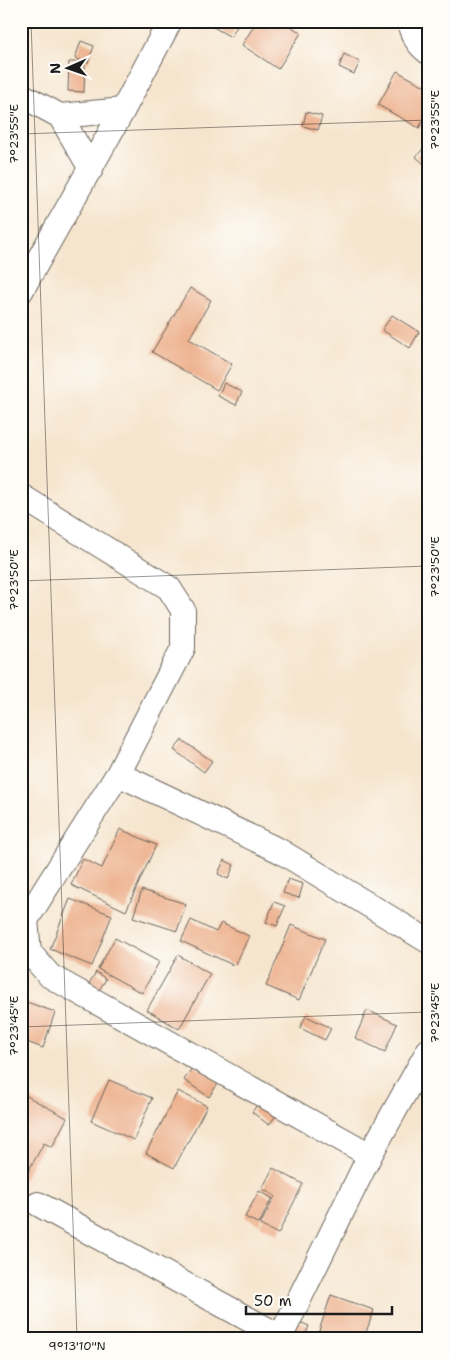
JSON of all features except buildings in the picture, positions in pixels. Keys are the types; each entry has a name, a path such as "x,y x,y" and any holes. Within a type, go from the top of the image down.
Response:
{"street":[{"path":"21,291 91,169 170,21"},
{"path":"409,21 414,36 428,52"},
{"path":"21,95 60,116 91,169"},
{"path":"60,116 123,110"},
{"path":"21,496 169,588 183,610 183,648 118,774 26,920 28,952 50,976 370,1155"},
{"path":"118,774 280,851 428,941"},
{"path":"38,1204 280,1337 370,1155 428,1051"}]}
